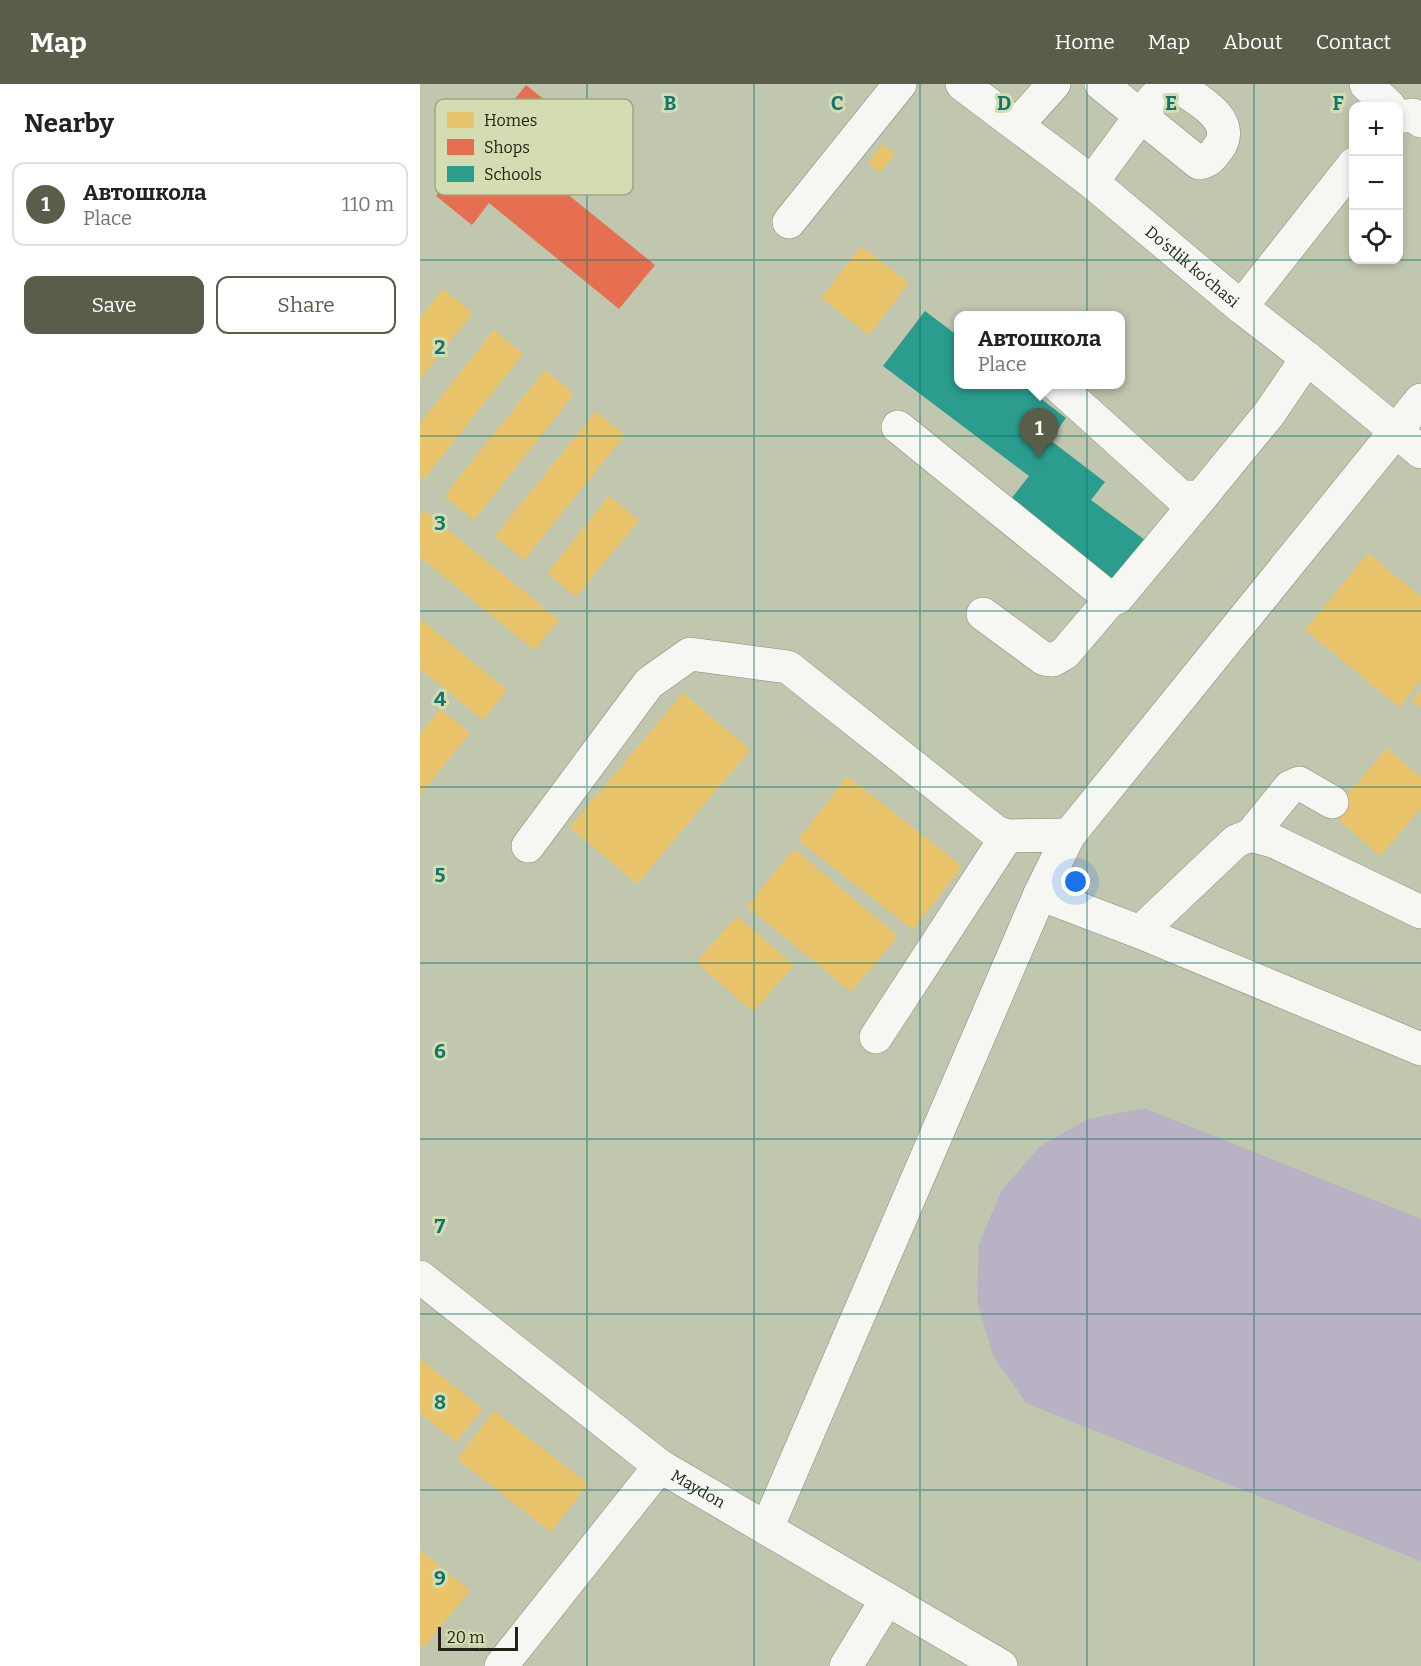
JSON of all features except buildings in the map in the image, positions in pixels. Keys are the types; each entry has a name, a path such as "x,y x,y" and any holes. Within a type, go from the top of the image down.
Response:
{"street":[{"path":"789,222 900,84"},
{"name":"Do‘stlik ko‘chasi","path":"962,84 1092,182 1241,307 1421,452"},
{"path":"1017,125 1054,84"},
{"path":"1101,84 1199,163 1209,161 1222,145 1224,130 1217,114 1174,84"},
{"path":"1092,182 1163,84"},
{"path":"1366,84 1386,102"},
{"path":"1241,307 1349,169"},
{"path":"983,614 1044,659 1053,660 1065,653 1111,599 1117,598 1201,497 1269,414 1307,358"},
{"path":"1062,389 1181,497 1201,497"},
{"path":"767,1528 1040,894 1069,835 1421,400"},
{"path":"898,427 1111,599"},
{"path":"528,846 649,683 690,654 788,667 996,832 1007,837 1069,835"},
{"path":"1140,932 1236,841 1251,835 1290,787 1299,783 1332,802"},
{"path":"1251,835 1273,841 1421,912"},
{"path":"876,1037 1007,837"},
{"path":"1040,894 1140,932 1421,1049"},
{"name":"Maydon","path":"420,1277 660,1466 1001,1666"},
{"path":"501,1666 660,1466"},
{"path":"846,1666 887,1599"}],"shaded area":[{"path":"1144,1108 1421,1219 1421,1561 1026,1403 993,1356 977,1301 979,1244 1001,1191 1039,1147 1088,1119"}],"place":[{"name":"Автошкола","path":"1039,458"}]}
